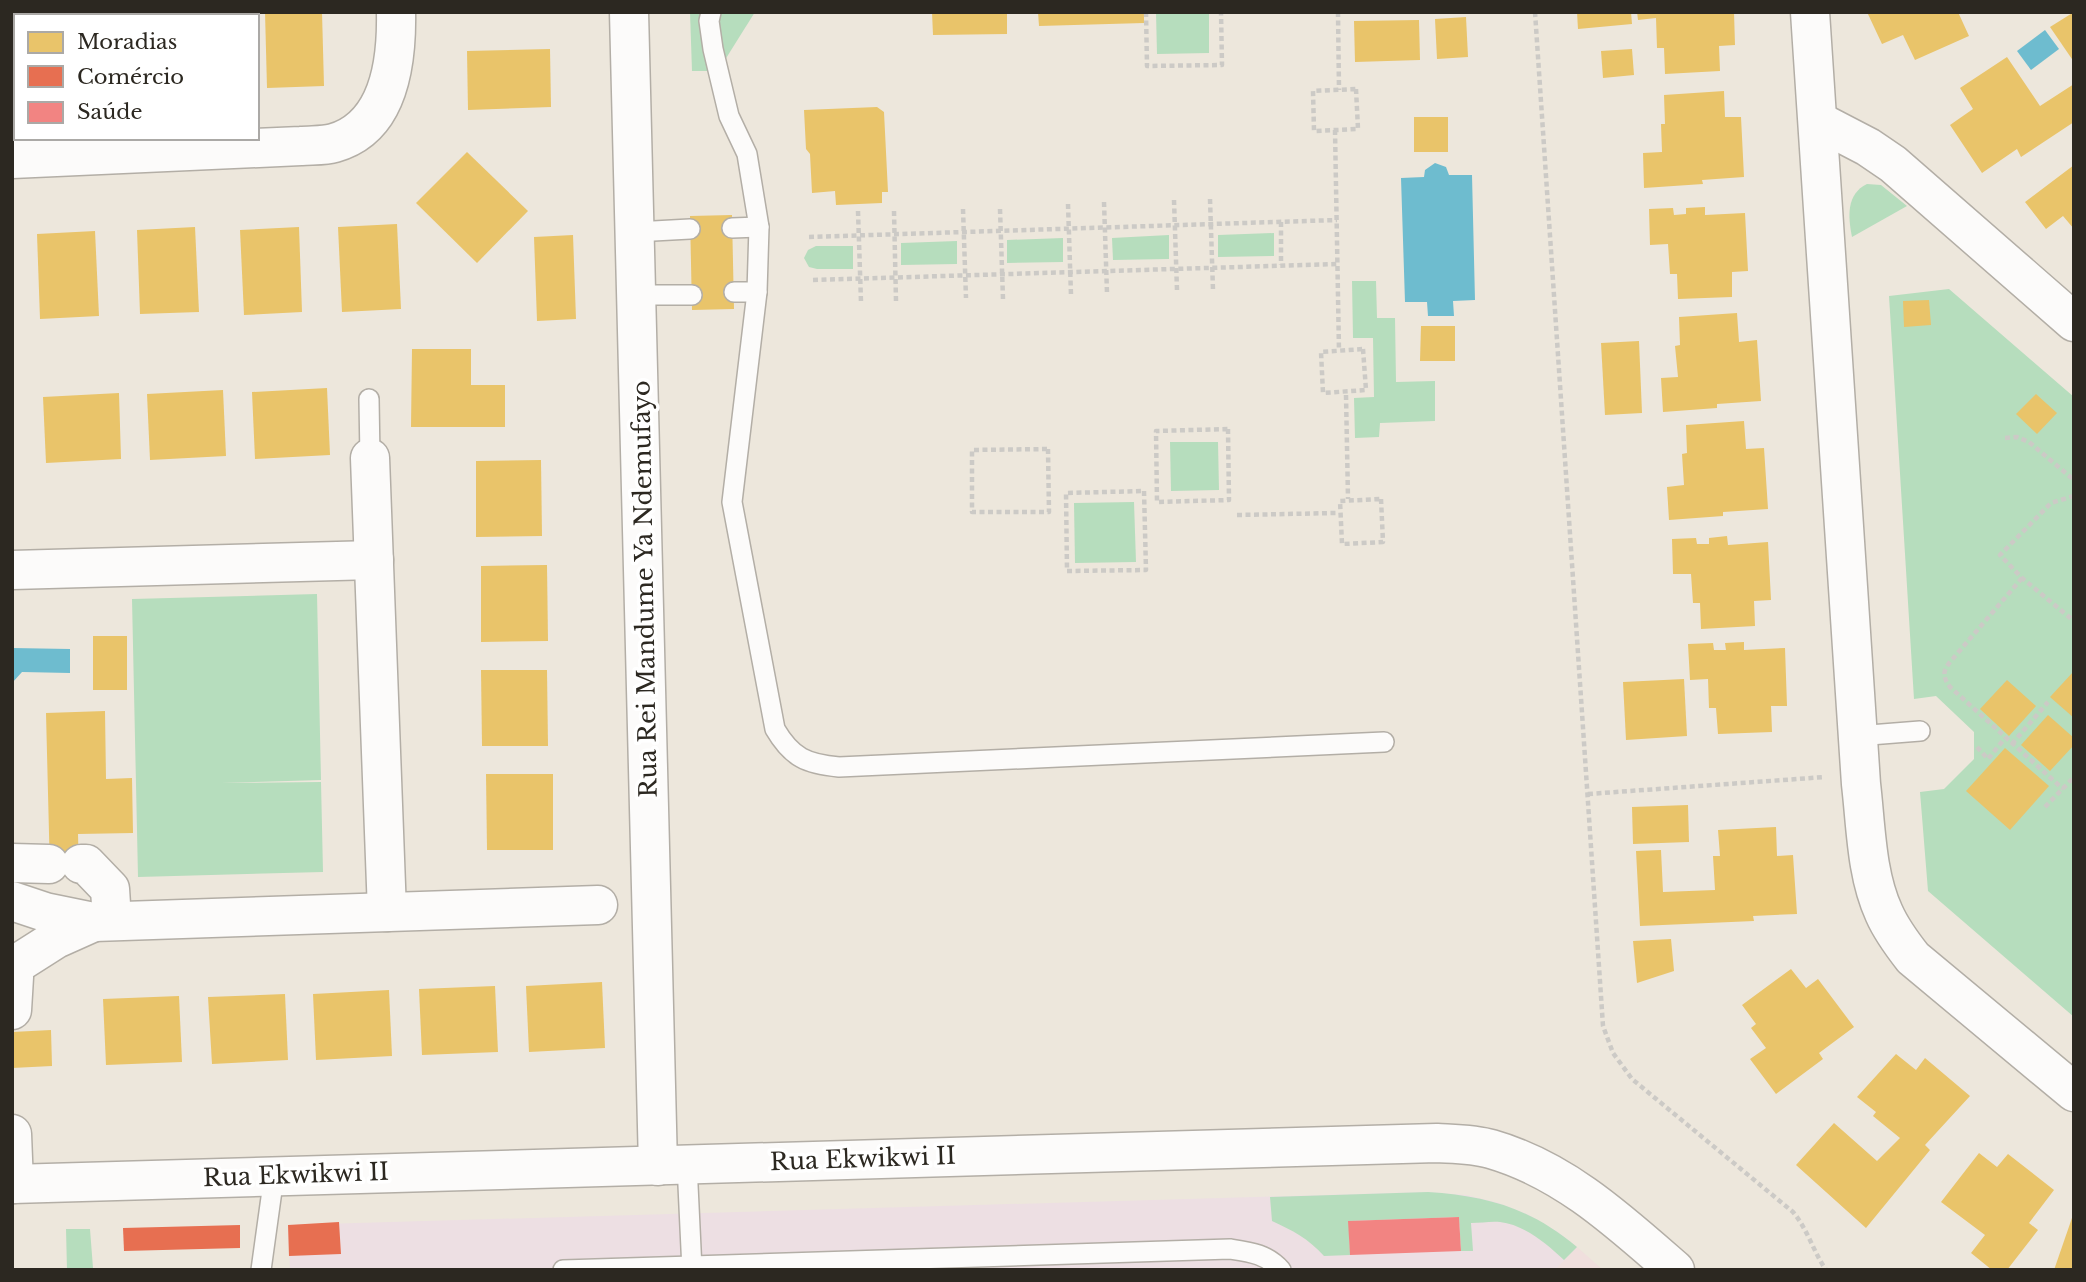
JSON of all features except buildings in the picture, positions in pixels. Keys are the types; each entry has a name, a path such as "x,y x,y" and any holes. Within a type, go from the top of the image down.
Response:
{"street":[{"path":"12,159 334,143 357,132 366,123 389,87 397,48 396,12"},
{"name":"Rua Rei Mandume Ya Ndemufayo","path":"629,12 637,295 673,1165"},
{"path":"1810,12 1857,736 1875,886 1883,911 1895,934 1913,958 2074,1092"},
{"path":"1818,121 1868,147 1893,164 2074,323"},
{"path":"370,458 387,912"},
{"path":"12,570 374,560"},
{"path":"47,864 86,864 110,889 103,921"},
{"path":"12,901 45,912 103,921 598,905"},
{"path":"12,907 22,924 26,941 15,981"},
{"path":"15,981 56,939 103,921"},
{"path":"12,1134 13,1184"},
{"name":"Rua Ekwikwi II","path":"13,1184 1370,1143 1450,1144 1489,1148 1541,1168 1600,1205 1675,1270"}],"lane":[{"path":"711,12 713,49 729,116 747,155 759,228 757,292 732,502 775,729 786,747 814,765 839,767 1384,742"},
{"path":"732,228 759,228"},
{"path":"635,232 690,229"},
{"path":"734,292 757,292"},
{"path":"637,295 691,295"},
{"path":"369,399 370,458"},
{"path":"1857,736 1920,731"},
{"path":"673,1165 692,1267"},
{"path":"261,1270 274,1176"},
{"path":"563,1270 1230,1249 1264,1263 1275,1262 1281,1270"}],"path":[{"path":"1146,12 1147,66 1222,65 1221,12"},
{"path":"1338,12 1339,90"},
{"path":"1535,12 1603,1026 1613,1053 1632,1079 1793,1212 1805,1226 1818,1259 1826,1270"},
{"path":"1356,89 1358,129 1335,130 1314,131 1313,91 1356,89"},
{"path":"1335,130 1339,351"},
{"path":"1210,199 1213,290"},
{"path":"1174,200 1177,290"},
{"path":"1104,202 1107,293"},
{"path":"1068,204 1071,295"},
{"path":"963,209 966,298"},
{"path":"1000,209 1003,299"},
{"path":"858,211 861,302"},
{"path":"894,211 897,301"},
{"path":"808,237 1337,220"},
{"path":"1281,222 1281,265"},
{"path":"813,280 1337,264"},
{"path":"1363,349 1366,390 1323,393 1321,352 1339,351 1363,349"},
{"path":"1346,395 1348,499"},
{"path":"1228,429 1229,500 1157,502 1156,431 1228,429"},
{"path":"2005,438 2017,437 2028,442 2074,480"},
{"path":"972,450 1048,450 1049,512 972,512 972,450"},
{"path":"1144,491 1146,570 1067,571 1066,493 1144,491"},
{"path":"2074,496 2051,503 2000,555 2022,578 2074,621"},
{"path":"1381,499 1383,542 1342,544 1340,501 1381,499"},
{"path":"1237,515 1336,513"},
{"path":"2022,578 1944,669 1944,678 1950,687 2063,789"},
{"path":"2012,744 2048,702"},
{"path":"1978,747 1988,759 2005,738"},
{"path":"1588,794 1829,777"},
{"path":"2045,807 2074,777"}],"shaded area":[{"path":"1428,1192 1466,1195 1499,1203 1529,1215 1577,1247 1555,1270 290,1270 288,1225"},
{"path":"1577,1247 1603,1270 1555,1270"}],"green space":[{"path":"690,12 755,12 718,71 692,71"},
{"path":"1156,12 1209,12 1209,53 1157,54"},
{"path":"1867,184 1881,185 1907,206 1852,237 1850,207 1855,194"},
{"path":"1274,233 1274,256 1218,257 1218,235"},
{"path":"1169,235 1169,259 1113,260 1112,238"},
{"path":"1063,238 1063,262 1007,263 1007,240"},
{"path":"957,241 957,264 901,265 901,243"},
{"path":"816,246 853,246 853,269 809,267 804,258 808,250"},
{"path":"1352,281 1376,281 1377,318 1395,318 1396,382 1435,381 1435,421 1380,423 1379,437 1355,438 1354,398 1374,397 1373,338 1353,338"},
{"path":"1949,289 2074,397 2074,1017 1928,891 1920,792 1944,789 1974,759 1974,732 1936,696 1914,699 1889,296"},
{"path":"1170,442 1218,442 1219,490 1171,491"},
{"path":"1134,502 1136,562 1075,563 1074,503"},
{"path":"317,594 321,780 221,783 321,782 323,872 138,877 132,599"},
{"path":"1428,1192 1470,1197 1507,1206 1542,1223 1577,1247 1564,1260 1527,1231 1509,1224 1493,1222 1471,1223 1473,1251 1461,1251 1459,1217 1349,1221 1350,1255 1324,1256 1300,1235 1272,1221 1270,1197"},
{"path":"66,1229 90,1229 93,1268 125,1270 67,1270"}],"water":[{"path":"2045,30 2059,49 2031,70 2017,51"},
{"path":"1435,163 1446,167 1449,175 1472,175 1475,300 1453,301 1454,316 1428,316 1427,302 1405,302 1401,178 1424,177 1425,170"},
{"path":"12,648 70,649 70,673 22,672 12,683"}]}
